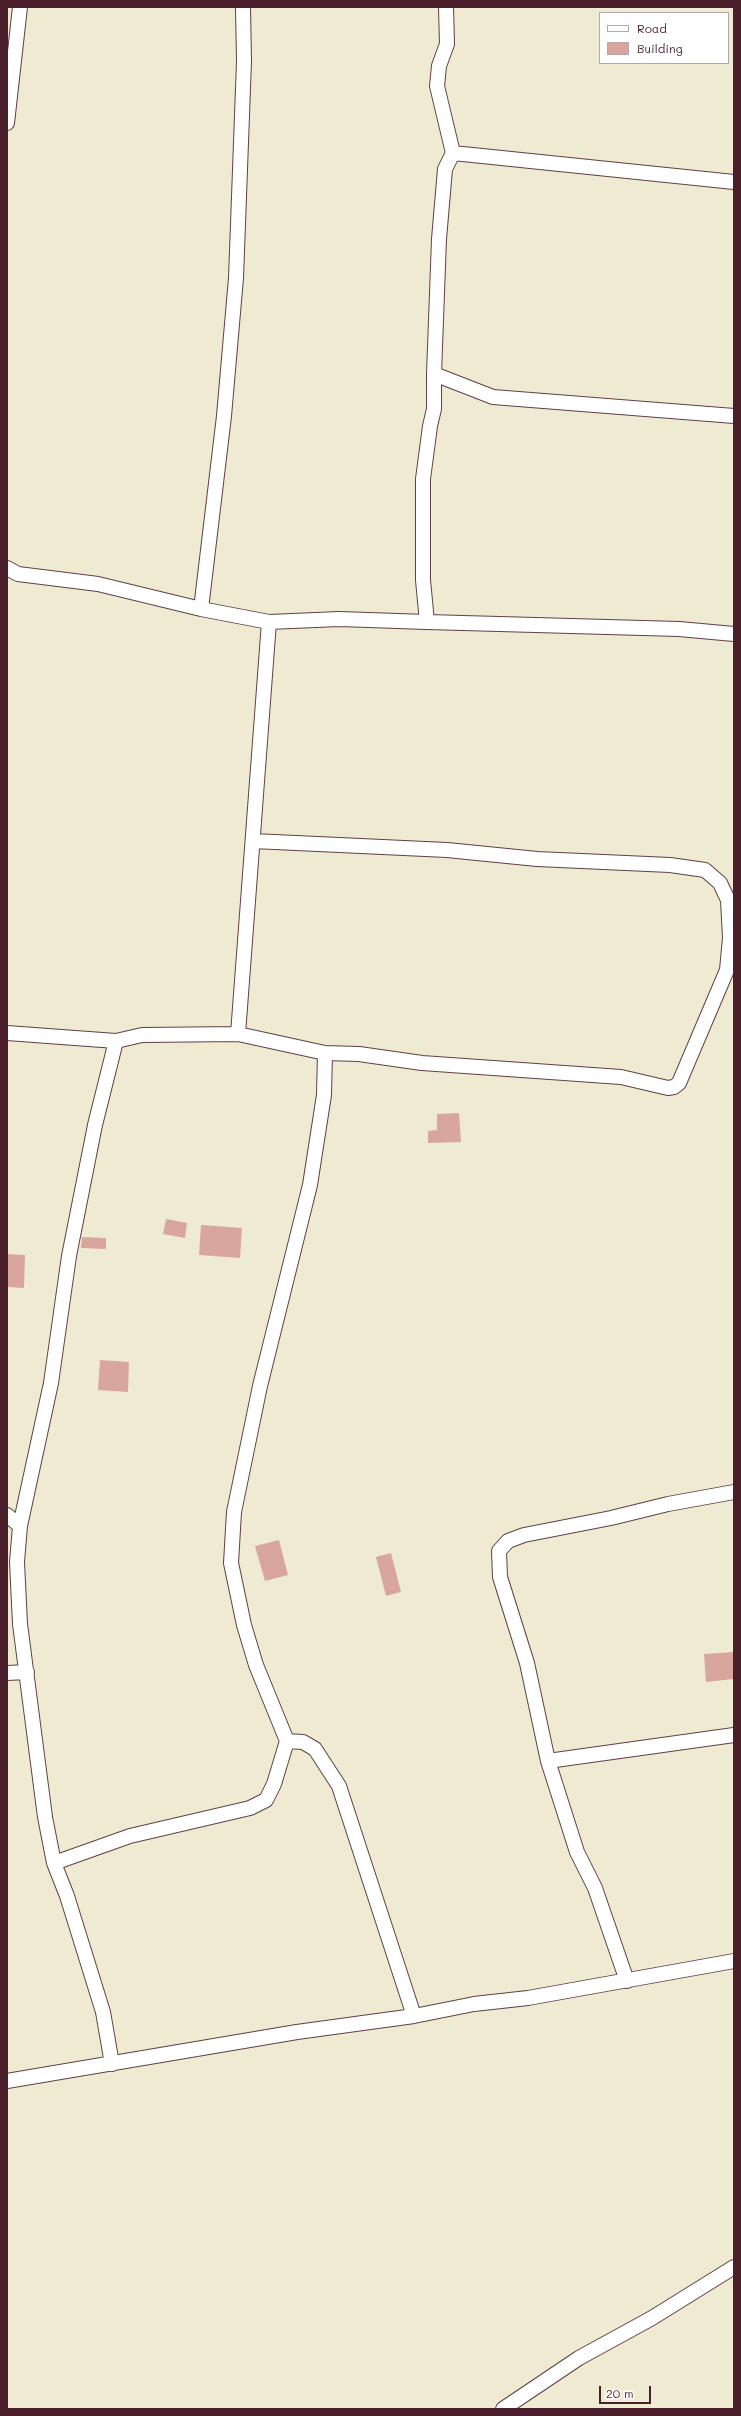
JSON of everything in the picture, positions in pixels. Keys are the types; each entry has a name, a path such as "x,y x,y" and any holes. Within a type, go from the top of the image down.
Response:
{"street":[{"path":"7,123 15,63 20,7"},
{"path":"201,609 224,416 236,278 244,61 243,7"},
{"path":"427,622 423,580 423,479 430,426 434,409 439,239 444,177 445,169 453,153 437,86 439,66 446,44 446,7"},
{"path":"453,153 734,182"},
{"path":"434,374 493,397 734,416"},
{"path":"7,568 18,574 98,584 201,609 269,622 339,619 679,629 734,634"},
{"path":"238,1034 269,622"},
{"path":"7,1032 116,1041 142,1035 238,1034 326,1053 359,1054 422,1063 621,1077 668,1088 674,1087 682,1076 727,970 732,938 728,900 720,883 705,870 670,865 537,859 446,850 253,841"},
{"path":"112,2064 103,2012 67,1896 54,1863 34,1741 27,1672 20,1624 18,1577 20,1526 51,1383 69,1256 91,1149 116,1041"},
{"path":"54,1863 130,1836 250,1808 266,1800 274,1784 287,1741 256,1665 244,1626 231,1563 234,1512 260,1386 310,1185 324,1095 326,1053"},
{"path":"627,1981 595,1888 577,1852 548,1761 527,1663 500,1577 499,1551 508,1541 524,1535 611,1518 668,1504 734,1492"},
{"path":"7,1515 20,1526"},
{"path":"7,1673 27,1672"},
{"path":"548,1761 734,1735"},
{"path":"287,1741 303,1742 315,1749 339,1786 414,2016"},
{"path":"7,2081 289,2033 414,2016 627,1981 734,1961"},
{"path":"503,2409 580,2358 652,2318 734,2267"}],"building":[{"path":"459,1113 461,1142 428,1143 428,1131 437,1130 437,1114"},
{"path":"166,1219 187,1223 185,1238 163,1234"},
{"path":"201,1225 242,1228 240,1258 199,1255"},
{"path":"82,1237 106,1238 106,1249 81,1248"},
{"path":"7,1254 25,1255 24,1288 7,1287"},
{"path":"100,1360 129,1362 128,1392 98,1390"},
{"path":"279,1540 288,1575 265,1581 255,1546"},
{"path":"391,1553 401,1592 386,1596 376,1557"},
{"path":"734,1652 734,1679 706,1682 704,1654"}]}
